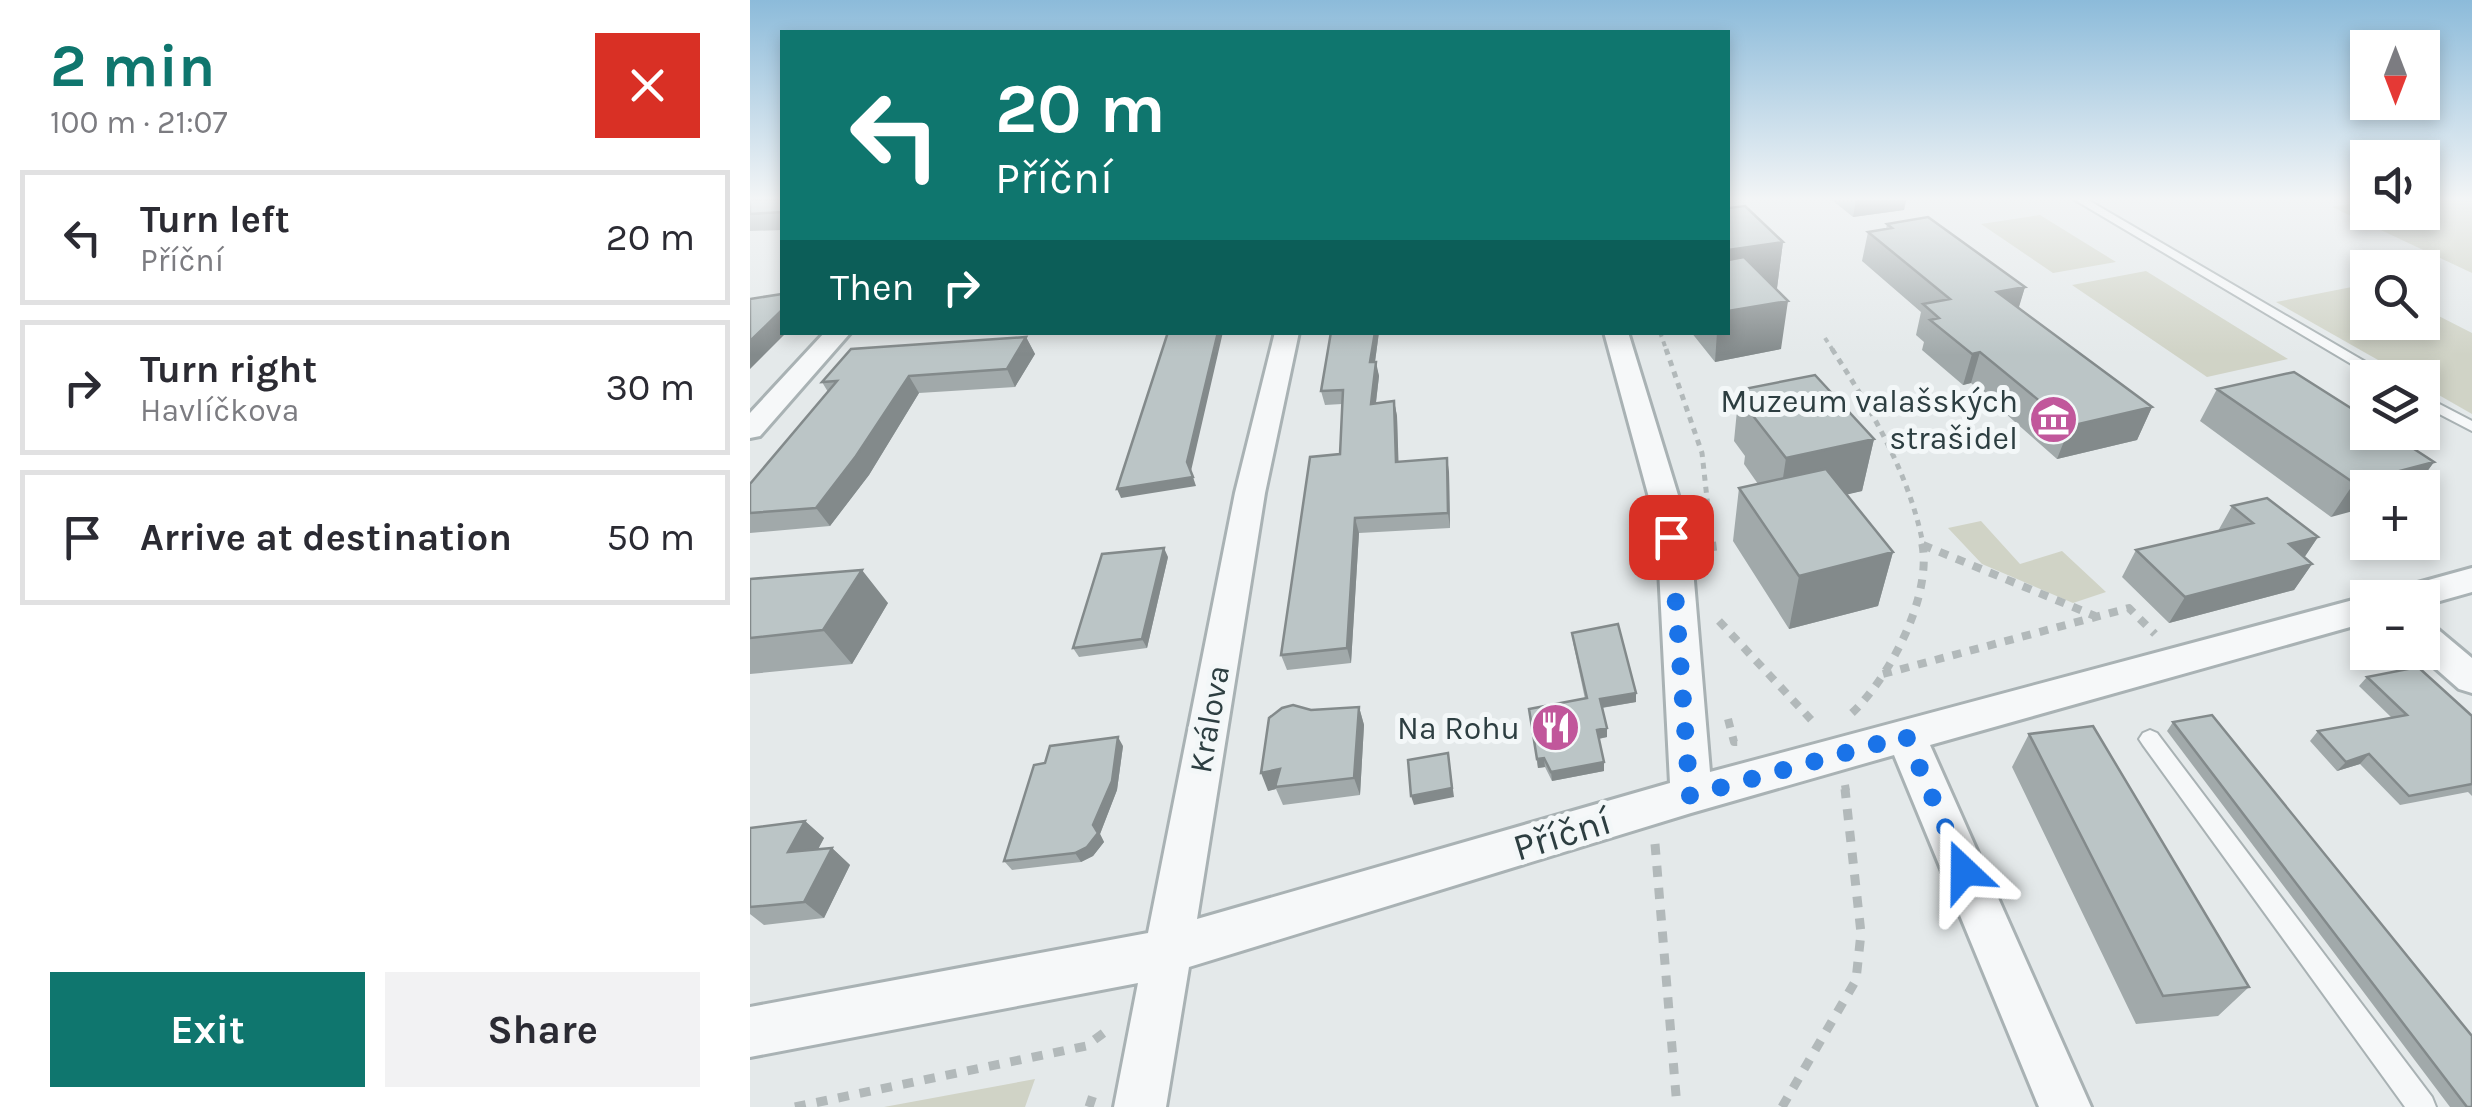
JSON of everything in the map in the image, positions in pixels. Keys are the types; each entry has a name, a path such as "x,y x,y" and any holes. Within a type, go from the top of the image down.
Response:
{"street":[{"path":"750,430 836,335"},
{"name":"Králova","path":"1140,1107 1250,493 1286,335"},
{"path":"1617,335 1669,521 1676,569 1690,796"},
{"path":"2440,589 2472,580"},
{"name":"Příční","path":"750,1032 1118,965 1652,808 1822,747 1906,736 2350,614"},
{"path":"2440,652 2472,680"},
{"path":"1906,736 2065,1107"}],"lane":[{"path":"2169,252 2355,360"},
{"path":"2440,409 2472,428"},
{"path":"2150,739 2422,1107"}],"path":[{"path":"1661,335 1702,454 1714,562"},
{"path":"1825,338 1872,410 1911,504 1923,544 1924,579 1901,641 1872,695 1849,715"},
{"path":"1923,544 2096,616"},
{"path":"1883,674 2129,608 2181,660"},
{"path":"1718,611 1720,640"},
{"path":"1719,621 1826,735 1822,747 1848,792 1862,934 1856,980 1782,1107"},
{"path":"1726,713 1734,742 1752,744"},
{"path":"1652,808 1677,1107"},
{"path":"795,1107 1086,1046 1114,1026"}],"shaded area":[{"path":"2022,252 2099,252 2116,262 2053,273"},
{"path":"2440,252 2472,252 2472,273 2440,258"},
{"path":"2146,271 2288,359 2207,377 2072,285"},
{"path":"2350,287 2350,340 2440,340 2440,317 2472,333 2472,414 2440,396 2440,360 2378,360 2276,302"},
{"path":"1981,521 2020,564 2062,551 2106,592 2073,603 1982,564 1948,528"},
{"path":"1035,1079 1025,1107 884,1107"}],"building":[{"path":"1892,252 1976,252 2025,287 1997,292 2152,407 2070,426 1980,352 1972,354 1930,320 1939,318 1923,304 1950,299"},
{"path":"1744,257 1788,301 1730,311 1730,260"},
{"path":"780,294 780,312 750,341 750,299"},
{"path":"1167,335 1217,335 1187,462 1193,477 1117,489"},
{"path":"1330,335 1374,335 1370,362 1376,362 1371,404 1394,401 1396,462 1447,458 1448,513 1355,518 1347,648 1281,655 1310,457 1340,454 1343,390 1321,391"},
{"path":"1026,337 1007,369 909,376 816,508 750,513 750,484 837,381 822,382 851,349"},
{"path":"2294,372 2350,408 2350,450 2416,450 2434,462 2404,470 2350,470 2350,480 2217,389"},
{"path":"1815,375 1874,439 1786,458 1750,412 1756,411 1739,390"},
{"path":"1826,469 1893,552 1799,576 1739,488"},
{"path":"2267,498 2318,537 2289,544 2312,564 2185,597 2136,550 2253,523 2232,506"},
{"path":"1164,548 1142,639 1073,648 1102,554"},
{"path":"862,570 823,630 750,638 750,579"},
{"path":"1618,624 1636,693 1600,699 1607,728 1597,730 1604,762 1551,772 1544,758 1537,759 1529,709 1587,698 1572,633"},
{"path":"2421,670 2472,716 2472,784 2409,796 2369,754 2346,762 2318,731 2407,715 2367,677"},
{"path":"1293,705 1311,710 1359,707 1354,778 1275,787 1280,769 1261,773 1269,718"},
{"path":"2212,715 2472,1036 2472,1107 2467,1107 2173,722"},
{"path":"2093,726 2249,987 2163,996 2029,734"},
{"path":"1118,737 1112,781 1093,825 1098,833 1087,847 1075,853 1004,861 1034,765 1045,763 1050,746"},
{"path":"1448,753 1452,788 1411,796 1408,760"},
{"path":"805,821 788,852 832,848 804,902 750,907 750,828"}],"place":[{"name":"Muzeum valašských strašidel","path":"2053,419"},
{"name":"Na Rohu","path":"1555,728"}],"route":[{"path":"1671,537 1690,796 1906,736 1964,871"}]}
